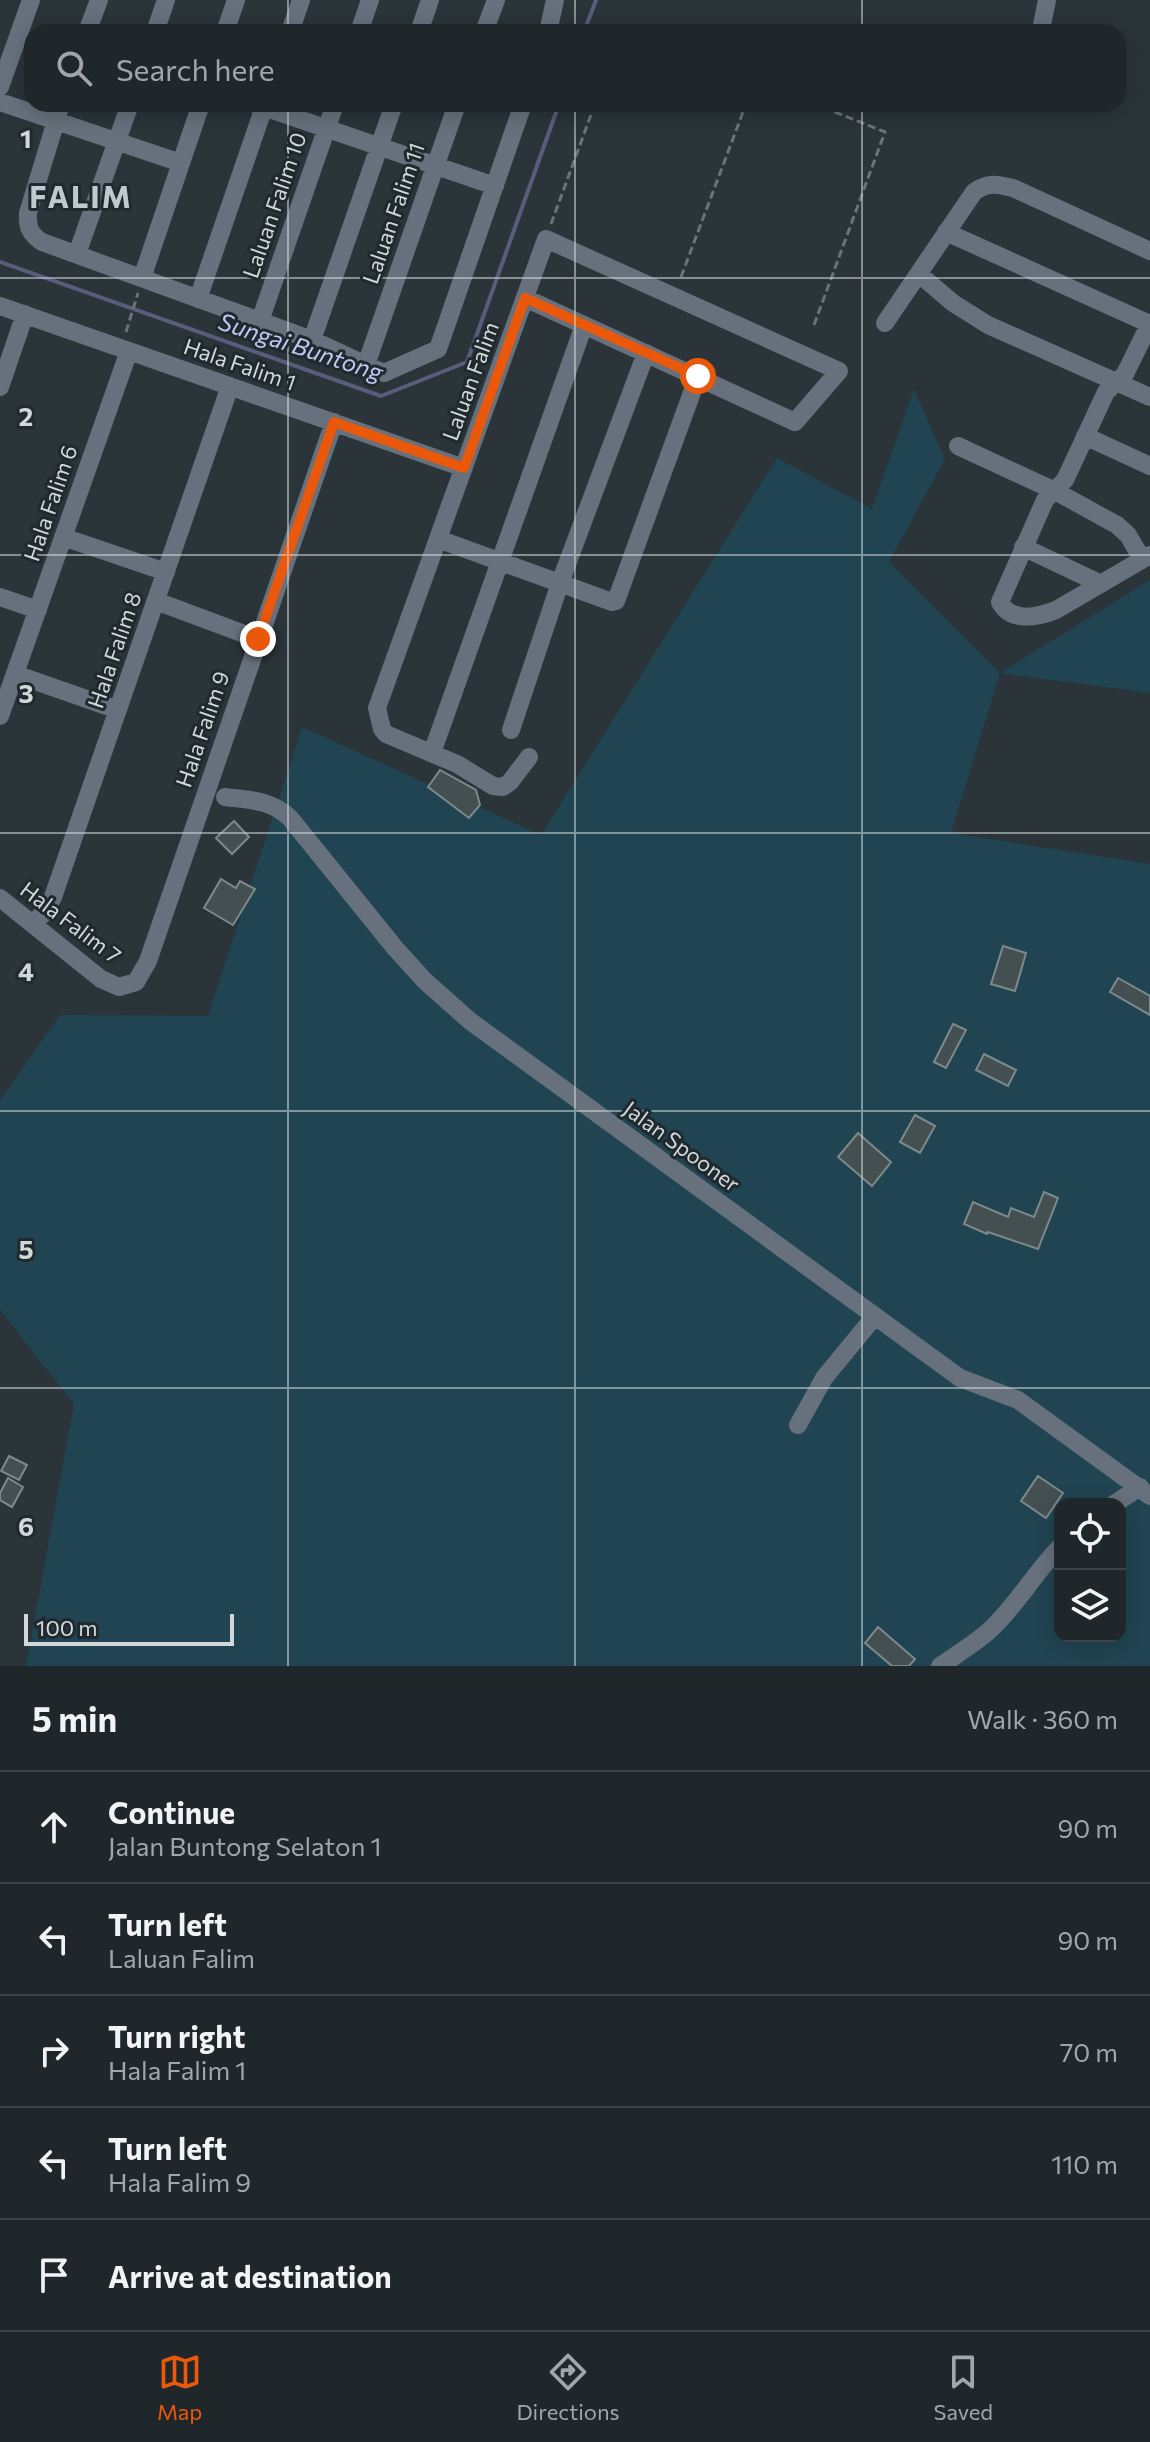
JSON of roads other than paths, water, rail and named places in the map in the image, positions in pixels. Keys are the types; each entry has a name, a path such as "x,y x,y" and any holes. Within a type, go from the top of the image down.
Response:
{"street":[{"path":"0,87 31,0"},
{"path":"90,24 99,0"},
{"path":"158,24 166,0"},
{"path":"228,24 236,0"},
{"path":"293,24 301,0"},
{"path":"362,24 370,0"},
{"path":"422,24 430,0"},
{"path":"487,24 496,0"},
{"path":"550,24 555,0"},
{"path":"1042,24 1047,0"},
{"path":"0,102 24,106"},
{"path":"181,163 117,141 58,112 27,225 33,236 42,242 312,340 384,373 438,349 520,112"},
{"path":"77,254 127,112"},
{"path":"142,278 198,112"},
{"path":"198,299 260,112"},
{"path":"281,112 495,186"},
{"name":"Laluan Falim 10","path":"260,321 332,112"},
{"path":"312,340 391,112"},
{"name":"Laluan Falim 11","path":"366,365 454,112"},
{"path":"885,323 974,192 982,186 990,184 1013,188 1150,251"},
{"path":"946,232 1150,324 1130,366 1106,392 1065,480 1055,491 1045,500 1001,597 1002,607 1008,612 1030,617 1042,616 1146,557 1117,525 1055,491 958,446"},
{"name":"Laluan Falim","path":"529,757 510,782 503,787 493,786 457,764 386,734 377,708 546,239 839,371 795,422 698,376"},
{"path":"919,274 953,303 988,325 1150,397"},
{"path":"438,539 616,601 698,376 525,298"},
{"name":"Hala Falim 1","path":"0,306 464,468"},
{"path":"0,387 25,314"},
{"path":"432,753 584,325"},
{"name":"Hala Falim 6","path":"0,716 129,351"},
{"path":"511,730 560,583 646,353"},
{"name":"Hala Falim 8","path":"33,923 45,912 53,897 230,386"},
{"name":"Hala Falim 9","path":"148,961 334,422"},
{"path":"1085,436 1150,466"},
{"path":"63,537 166,572"},
{"path":"1023,547 1101,584"},
{"path":"0,597 38,610"},
{"path":"156,601 258,639"},
{"path":"15,674 118,710"},
{"name":"Jalan Spooner","path":"225,797 266,802 278,807 395,948 425,981 470,1021 960,1378 1018,1400 1145,1491"},
{"name":"Hala Falim 7","path":"0,898 101,979 119,987 136,982 148,961"},
{"path":"798,1425 824,1378 875,1316"},
{"path":"1126,1499 1145,1491"},
{"path":"940,1666 990,1630 1054,1553"}],"waterway":[{"name":"Sungai Buntong","path":"587,24 596,0"},
{"name":"Sungai Buntong","path":"0,262 381,396 467,362 556,112"}],"district":[{"name":"FALIM","path":"81,195"}]}
